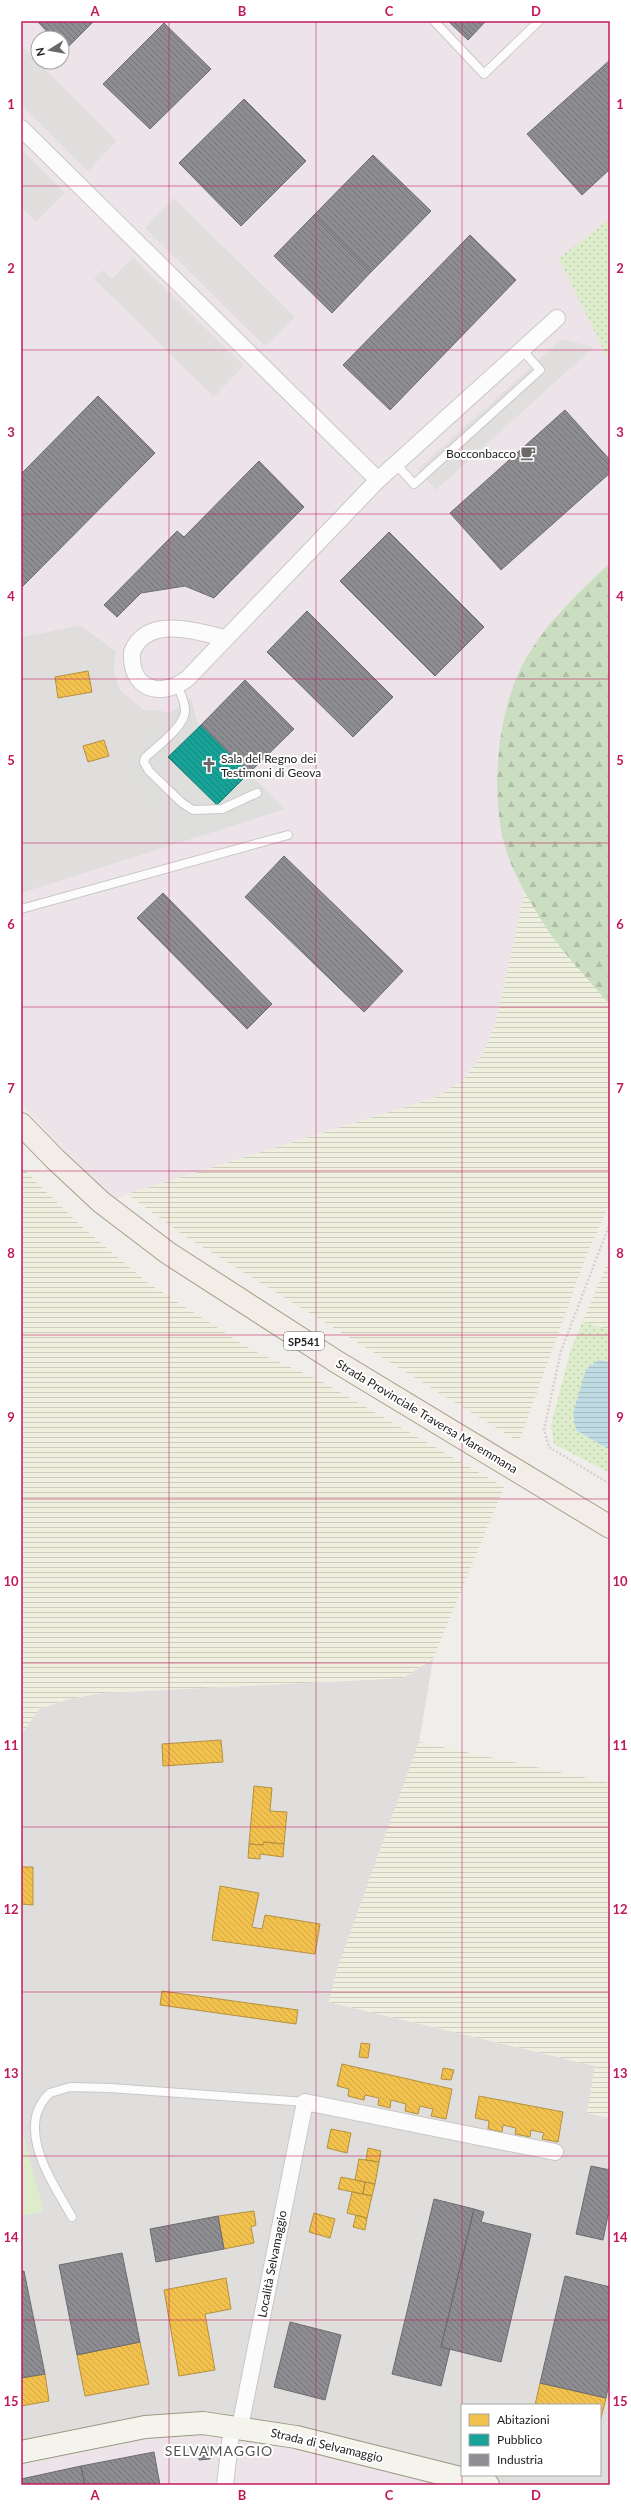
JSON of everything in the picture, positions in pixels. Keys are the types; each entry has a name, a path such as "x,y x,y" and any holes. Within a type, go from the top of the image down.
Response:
{"main road":[{"name":"Strada Provinciale Traversa Maremmana","path":"21,1124 54,1160 101,1202 168,1253 337,1362 610,1527"}],"street":[{"path":"21,128 378,480"},
{"path":"225,638 194,630 170,629 151,632 140,639 134,646 132,658 140,682 153,689 178,686 187,679 395,463 557,318"},
{"path":"304,2102 555,2152"},
{"name":"Località Selvamaggio","path":"225,2485 304,2102"},
{"name":"Strada di Selvamaggio","path":"21,2452 166,2425 203,2423 236,2427 326,2444 488,2485"}],"lane":[{"path":"434,21 484,74 538,21"},
{"path":"395,463 414,484 540,370 522,350"},
{"path":"178,686 185,705 185,715 181,724 145,758 146,768 182,803 193,810 212,811 222,809 257,794"},
{"path":"21,909 288,835"},
{"path":"72,2217 49,2176 37,2146 35,2129 36,2113 50,2093 70,2087 110,2088 304,2102"}],"path":[{"path":"610,1223 561,1351 544,1430 549,1447 610,1484"}],"shaded area":[{"path":"21,21 610,21 610,219 560,258 610,363 610,563 561,610 528,653 497,755 500,812 507,853 525,891 495,1026 480,1059 463,1080 438,1097 127,1194 116,1199 69,1155 21,1104 21,797 137,756 171,712 143,709 120,690 114,673 116,651 80,625 21,637"},
{"path":"21,45 30,54 30,70 46,70 117,141 88,171 21,105"},
{"path":"21,149 65,193 36,222 21,207"},
{"path":"174,198 295,317 265,346 145,228"},
{"path":"133,257 244,366 214,397 94,279 103,270 112,279"},
{"path":"562,339 594,347 436,490 418,469"},
{"path":"80,625 116,651 114,673 121,690 143,709 171,712 137,756 21,797 21,637"},
{"path":"191,698 197,722 285,809 21,893 21,797 137,756 171,712"},
{"path":"124,761 181,842 32,889 21,864 21,797"},
{"path":"433,1659 419,1742 338,1967 329,2002 595,2066 587,2113 610,2118 610,2485 488,2485 21,2452 21,2216 43,2211 21,2126 21,1735 26,1725 39,1709 69,1699 102,1693 403,1678"},
{"path":"173,2424 488,2485 21,2485 21,2452"}],"green space":[{"path":"610,219 610,363 559,258"},
{"path":"610,563 610,1005 550,933 518,880 510,862 501,830 497,778 499,750 509,698 518,674 529,653 556,617"},
{"path":"525,891 544,925 610,1005 610,1203 585,1259 519,1442 186,1237 127,1194 437,1097 463,1080 480,1059 495,1026"},
{"path":"21,1167 80,1225 148,1283 252,1350 319,1380 504,1487 433,1659 403,1678 102,1693 69,1699 39,1709 21,1735"},
{"path":"610,1257 610,1331 583,1321"},
{"path":"583,1321 610,1331 610,1362 599,1360 608,1449 610,1450 610,1473 554,1444 551,1425 571,1349"},
{"path":"419,1742 610,1783 610,2118 587,2113 595,2066 329,2002 338,1967"},
{"path":"21,2126 43,2211 21,2216"}],"water":[{"path":"599,1360 610,1362 610,1450 576,1430 573,1413 586,1369"}],"building: Abitazioni":[{"path":"88,671 92,692 58,698 55,677"},
{"path":"104,740 109,756 88,762 83,746"},
{"path":"221,1740 223,1762 163,1766 162,1744"},
{"path":"254,1786 272,1788 270,1811 287,1812 284,1844 264,1842 263,1845 249,1844"},
{"path":"264,1842 284,1844 283,1857 260,1854 260,1859 248,1858 249,1844 263,1845"},
{"path":"21,1855 22,1867 33,1867 33,1905 21,1904"},
{"path":"220,1886 259,1893 252,1927 262,1929 265,1915 320,1924 315,1954 212,1940"},
{"path":"162,1991 298,2010 296,2024 160,2005"},
{"path":"361,2043 370,2044 368,2058 359,2057"},
{"path":"342,2064 452,2089 446,2119 431,2116 433,2109 420,2106 418,2114 405,2111 406,2104 391,2100 390,2108 378,2105 379,2098 365,2095 364,2100 348,2096 349,2089 337,2086"},
{"path":"443,2068 454,2070 451,2080 441,2079"},
{"path":"479,2096 563,2112 558,2142 542,2139 544,2133 531,2130 530,2137 515,2134 516,2128 503,2125 502,2132 488,2129 489,2121 475,2118"},
{"path":"331,2129 351,2133 347,2153 327,2148"},
{"path":"368,2148 381,2151 379,2162 366,2160"},
{"path":"359,2159 379,2162 375,2184 355,2180"},
{"path":"341,2177 365,2182 363,2194 338,2189"},
{"path":"365,2182 375,2184 372,2196 363,2194"},
{"path":"352,2192 372,2196 367,2218 347,2213"},
{"path":"254,2211 256,2225 251,2227 254,2243 224,2249 218,2216"},
{"path":"314,2213 335,2219 330,2238 309,2232"},
{"path":"356,2215 367,2218 365,2230 353,2227"},
{"path":"226,2278 231,2309 205,2314 215,2370 179,2376 164,2290"},
{"path":"140,2342 149,2384 85,2396 77,2355"},
{"path":"45,2374 49,2401 21,2406 21,2378"},
{"path":"540,2383 606,2398 601,2418 601,2404 535,2404"}],"building: Pubblico":[{"name":"Sala del Regno dei Testimoni di Geova","path":"201,725 249,773 217,805 168,757"}],"building: Industria":[{"path":"37,21 94,21 70,45 70,30 45,30"},
{"path":"448,21 486,21 468,40"},
{"path":"164,23 211,69 150,129 103,84"},
{"path":"610,60 610,169 582,195 527,134"},
{"path":"244,99 306,161 241,226 179,163"},
{"path":"373,155 431,211 371,272 314,215"},
{"path":"314,215 371,272 332,313 274,256"},
{"path":"470,235 516,280 390,410 343,365"},
{"path":"98,396 155,453 21,588 21,474"},
{"path":"565,410 610,460 610,473 501,570 450,513"},
{"path":"259,461 304,507 214,598 185,586 141,593 117,617 104,605 177,531 184,537"},
{"path":"389,532 484,627 435,676 340,581"},
{"path":"307,611 393,697 353,737 267,652"},
{"path":"245,680 294,729 249,773 201,725"},
{"path":"284,856 403,971 364,1012 245,897"},
{"path":"163,893 272,1004 247,1029 137,918"},
{"path":"591,2166 610,2170 610,2216 608,2215 603,2240 576,2234"},
{"path":"434,2199 474,2209 441,2347 450,2349 441,2386 392,2374"},
{"path":"474,2209 484,2212 481,2222 531,2234 501,2362 441,2347"},
{"path":"218,2216 224,2249 156,2262 150,2229"},
{"path":"122,2253 140,2342 77,2355 59,2265"},
{"path":"24,2271 45,2374 21,2378 21,2272"},
{"path":"565,2276 610,2287 610,2379 606,2398 540,2383"},
{"path":"290,2322 341,2335 325,2400 274,2387"},
{"path":"209,2447 210,2459 199,2460 198,2448"},
{"path":"154,2452 160,2485 85,2485 81,2466"},
{"path":"81,2466 85,2485 21,2485 21,2479"}],"place":[{"name":"Bocconbacco","path":"528,453"},
{"name":"Sala del Regno dei Testimoni di Geova","path":"209,765"}],"district":[{"name":"SELVAMAGGIO","path":"219,2450"}]}
